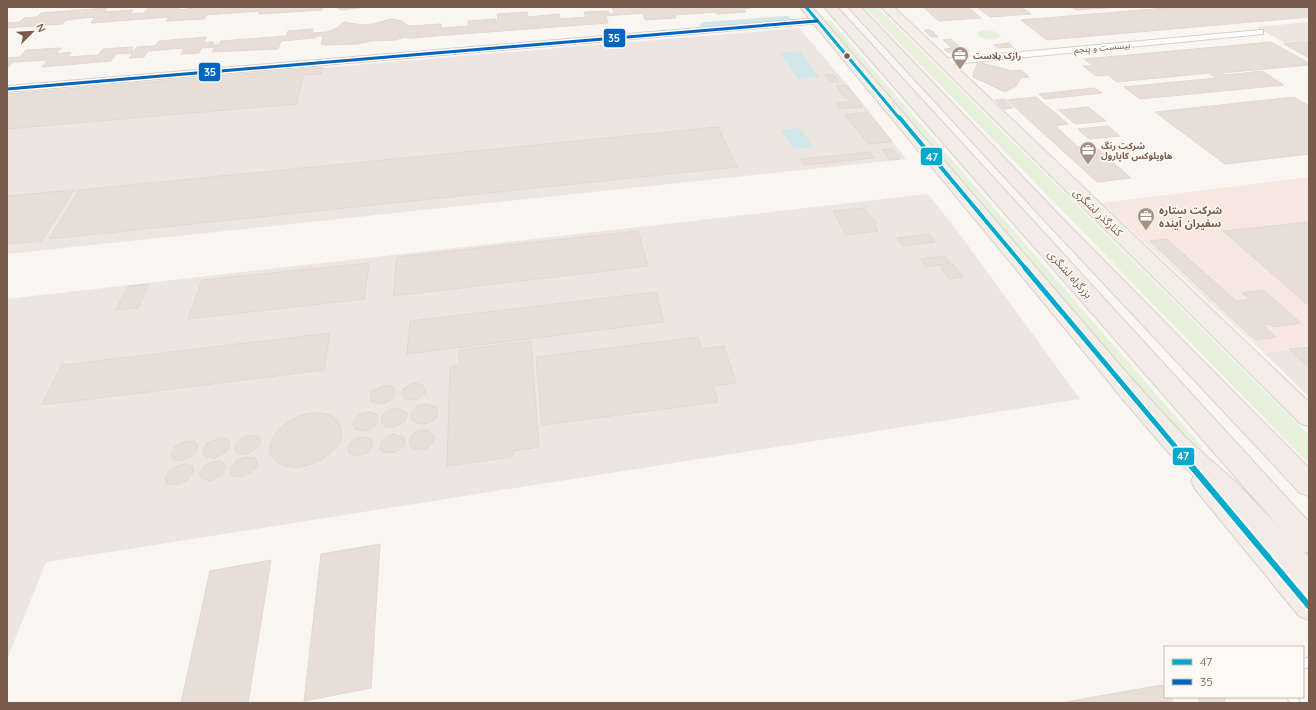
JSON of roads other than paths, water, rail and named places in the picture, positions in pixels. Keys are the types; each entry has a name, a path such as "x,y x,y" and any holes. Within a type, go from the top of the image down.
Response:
{"highway":[{"path":"854,7 1053,219 1309,485"},
{"name":"بزرگراه لشگری","path":"818,12 1309,541"},
{"path":"1122,383 1177,445 1228,491 1309,576"}],"main road":[{"name":"کنارگذر لشگری","path":"887,7 1309,417"},
{"path":"818,12 1122,383 1309,606"}],"street":[{"path":"7,89 818,12"},
{"name":"بیسست و پنجم","path":"944,62 1260,32"}],"water":[{"path":"800,51 819,77 798,79 780,53"},
{"path":"800,128 813,147 793,149 781,130"}],"waterway":[{"path":"704,25 787,19"}],"place":[{"name":"رازک پلاست","path":"960,70"},
{"name":"شرکت رنگ هاویلوکس کاپارول","path":"1088,165"},
{"name":"شرکت ستاره سفیران آینده","path":"1146,231"}]}
